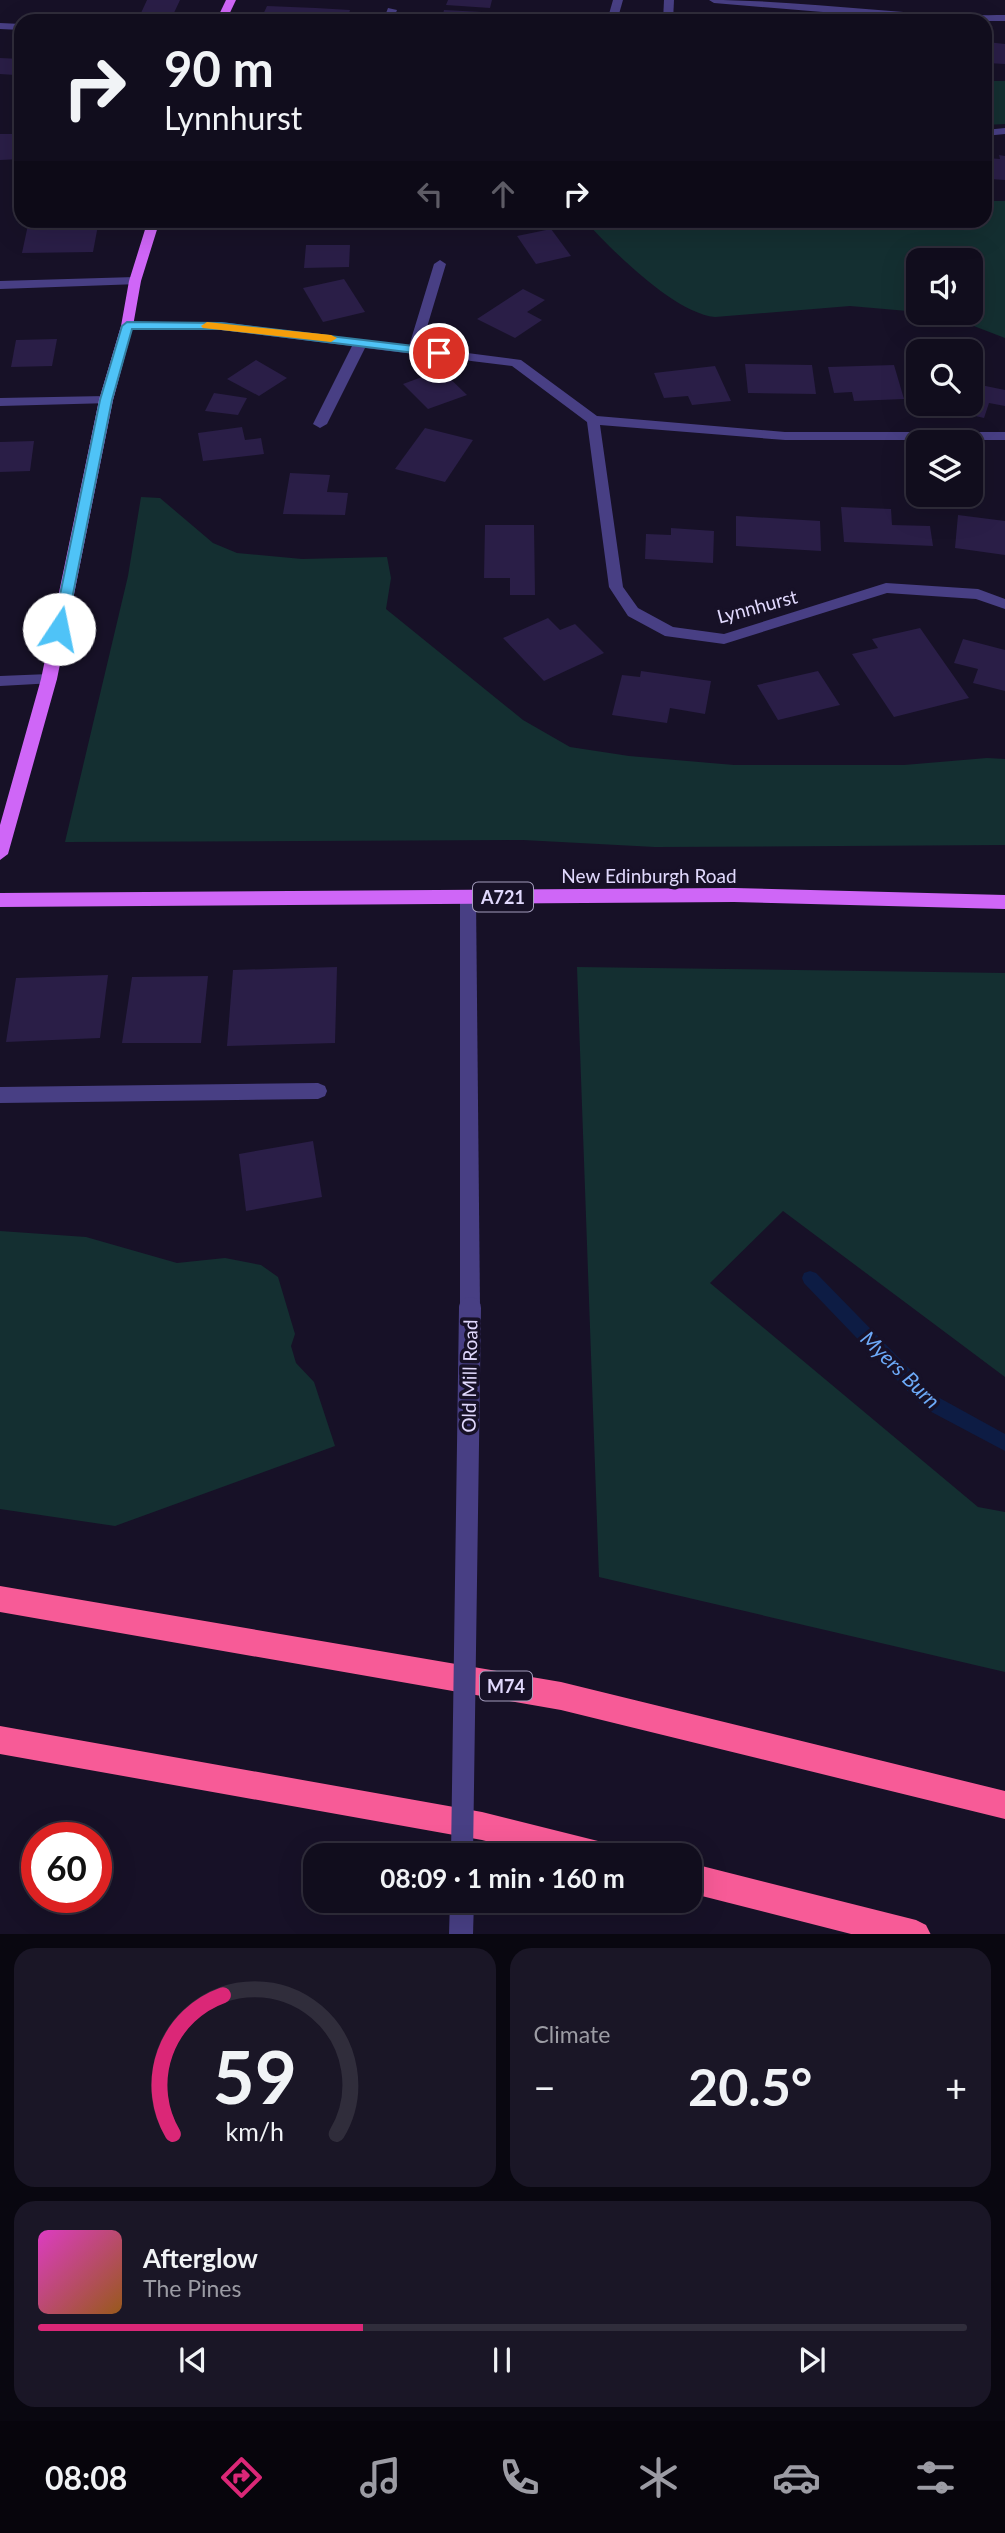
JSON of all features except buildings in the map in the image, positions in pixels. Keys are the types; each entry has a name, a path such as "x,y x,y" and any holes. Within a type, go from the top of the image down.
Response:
{"highway":[{"name":"M74","path":"0,1599 561,1696 1005,1805"},
{"path":"0,1740 482,1826 550,1843"},
{"path":"702,1881 916,1934"}],"main road":[{"path":"0,854 49,679 106,400 127,326 135,281 152,228"},
{"name":"New Edinburgh Road","path":"0,900 734,895 1005,902"}],"street":[{"path":"614,14 618,0"},
{"path":"714,0 876,14"},
{"path":"391,14 393,10"},
{"path":"414,349 440,264"},
{"path":"0,285 135,281"},
{"path":"127,326 221,326 516,363 593,420 785,436 1005,436"},
{"path":"320,424 361,342"},
{"path":"0,402 106,400"},
{"name":"Lynnhurst","path":"593,420 616,587 633,612 670,632 724,639 886,588 978,594 1005,604"},
{"path":"0,681 49,679"},
{"name":"Old Mill Road","path":"462,1843 470,1308 468,897"},
{"path":"0,1095 318,1091"},
{"path":"461,1934 462,1913"}],"green space":[{"path":"992,81 1005,81 1005,124 992,125"},
{"path":"992,201 1005,201 1005,338 971,325 983,325 983,248 906,248 906,311 850,306 715,317 681,305 628,264 592,228 992,228"},
{"path":"141,497 160,498 213,543 237,553 302,559 387,557 391,578 386,609 523,720 570,747 629,756 734,765 904,765 1005,759 1005,845 655,847 523,840 65,842 128,576"},
{"path":"577,967 1005,973 1005,1377 783,1211 710,1283 978,1507 1005,1512 1005,1672 599,1577"},
{"path":"0,1231 86,1237 177,1263 225,1258 261,1265 278,1277 295,1334 291,1346 296,1363 314,1382 335,1446 115,1526 0,1509"}],"waterway":[{"name":"Myers Burn","path":"810,1278 930,1402 1005,1443"}],"slow traffic":[{"path":"207,326 331,338"}],"route":[{"path":"59,629 106,400 127,326 221,326 439,353"}]}
